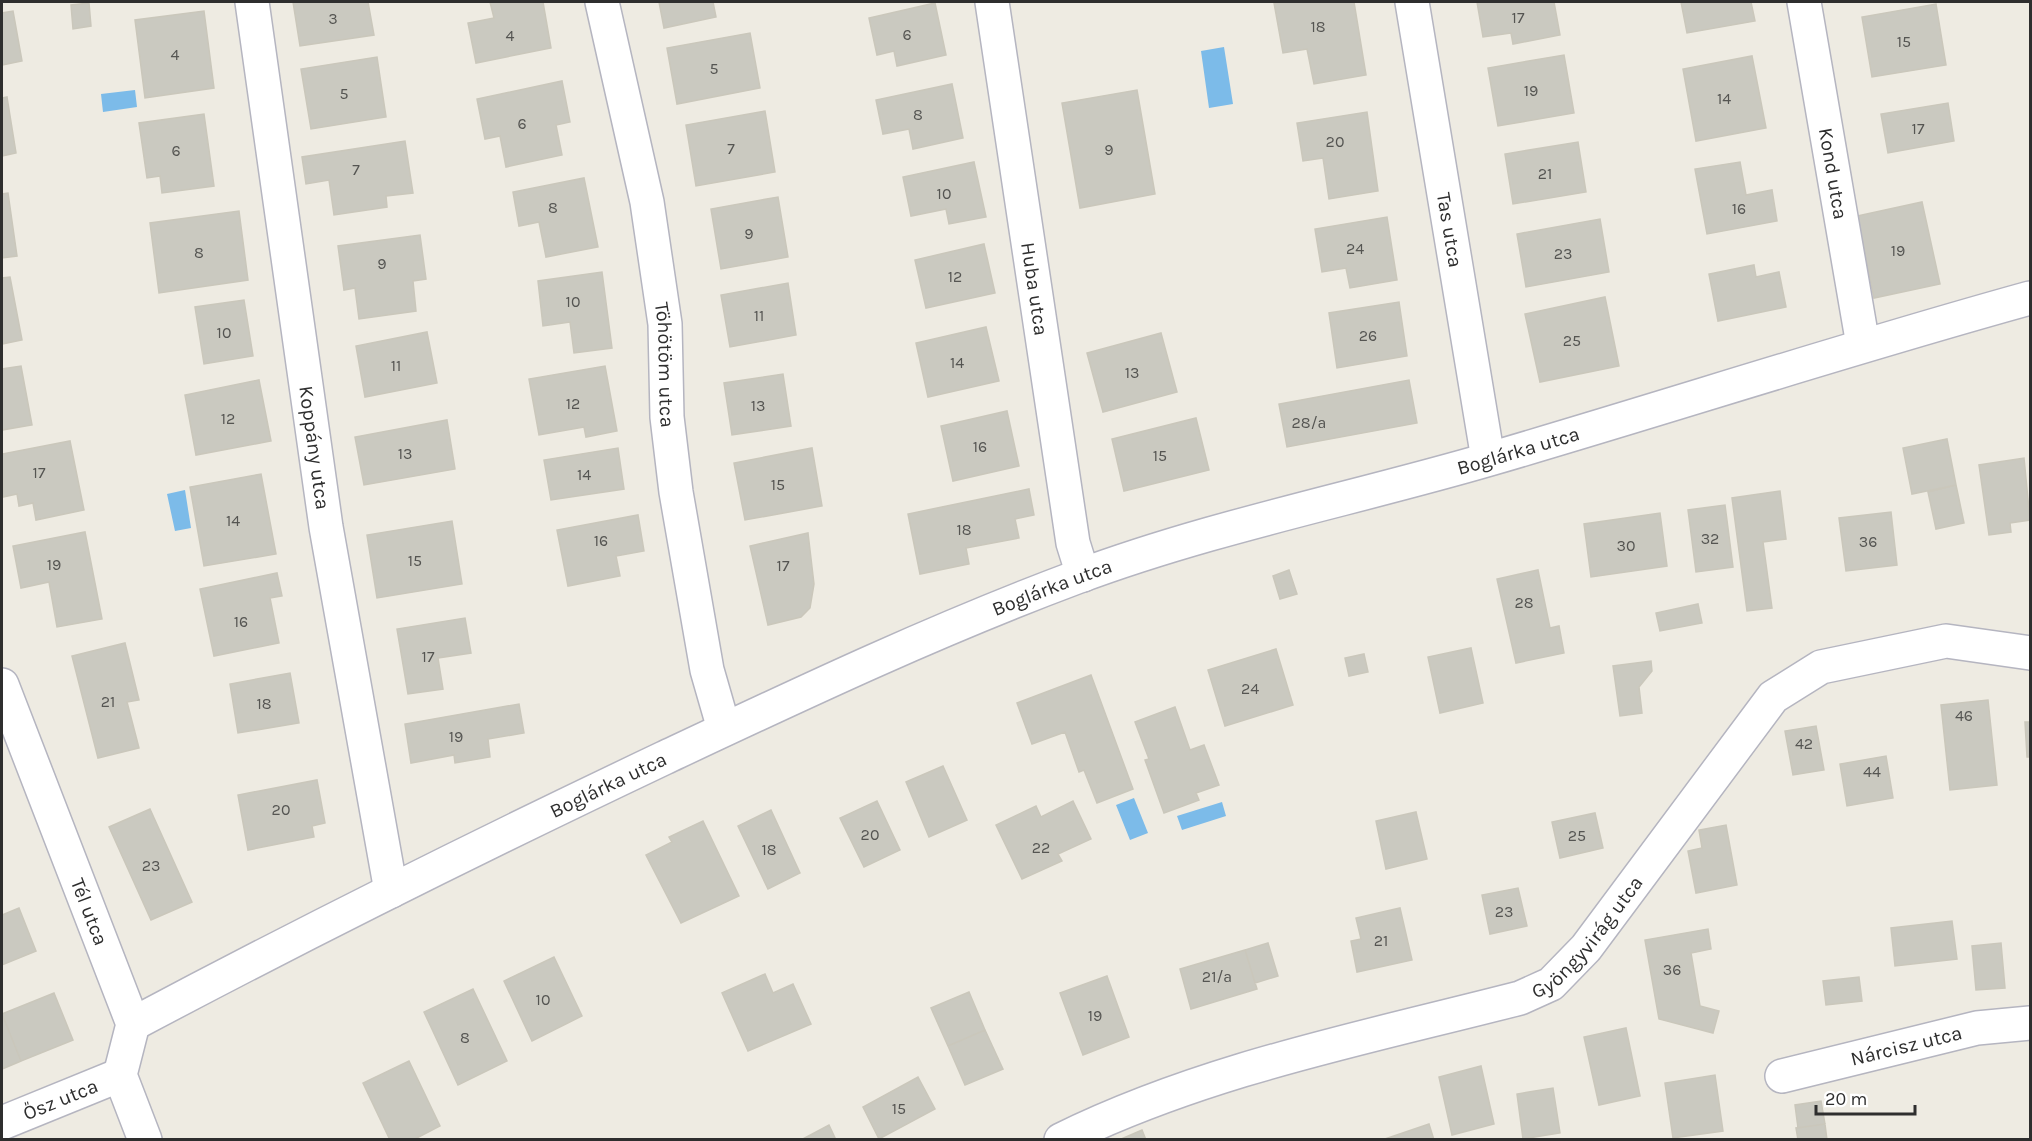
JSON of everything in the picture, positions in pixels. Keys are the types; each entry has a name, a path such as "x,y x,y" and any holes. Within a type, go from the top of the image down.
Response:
{"street":[{"name":"Koppány utca","path":"252,2 326,526 391,891"},
{"name":"Töhötöm utca","path":"602,2 647,202 665,324 667,417 676,492 707,670 724,729"},
{"name":"Huba utca","path":"992,2 1073,543 1083,575"},
{"name":"Tas utca","path":"1412,2 1488,459"},
{"name":"Kond utca","path":"1804,2 1863,345"},
{"name":"Boglárka utca","path":"133,1024 391,891 724,729 897,649 1083,575 1292,510 1488,459 1863,345 2031,298"},
{"name":"Gyöngyvirág utca","path":"1061,1140 1116,1113 1265,1063 1520,998 1551,984 1586,948 1607,921 1773,697 1821,667 1946,641 2031,653"},
{"name":"Tél utca","path":"3,695 133,1024"},
{"name":"Nárcisz utca","path":"1782,1076 1977,1028 2031,1023"},
{"path":"133,1024 120,1075 146,1140"},
{"name":"Ősz utca","path":"2,1123 120,1075"}],"water":[{"path":"1224,47 1233,104 1209,108 1201,51"},
{"path":"135,90 137,107 103,112 101,94"},
{"path":"185,490 191,528 175,531 167,494"},
{"path":"1134,798 1148,833 1130,840 1116,805"},
{"path":"1222,802 1226,816 1182,830 1177,816"}],"building":[{"path":"293,2 368,2 374,35 300,46"},
{"path":"490,2 543,2 551,48 476,63 468,23 494,18"},
{"path":"659,2 713,2 716,17 664,28"},
{"path":"1354,2 1366,75 1314,84 1307,49 1283,53 1274,3"},
{"path":"1477,2 1554,2 1560,35 1513,44 1511,33 1483,37"},
{"path":"1681,2 1751,2 1755,21 1687,33"},
{"path":"89,3 91,26 73,29 71,5"},
{"path":"935,3 946,55 897,66 894,51 877,55 869,18"},
{"path":"1936,4 1946,65 1872,77 1862,17"},
{"path":"13,11 22,61 2,65 2,13"},
{"path":"204,11 214,88 145,98 135,20"},
{"path":"750,33 760,88 677,104 667,48"},
{"path":"1564,55 1574,113 1498,126 1488,68"},
{"path":"1752,56 1766,128 1696,141 1683,69"},
{"path":"377,57 386,117 311,129 301,69"},
{"path":"562,81 570,122 556,125 562,155 506,167 500,136 485,139 477,99"},
{"path":"952,84 963,138 913,149 909,129 883,134 876,100"},
{"path":"1137,90 1155,194 1080,208 1062,103"},
{"path":"7,97 16,153 2,156 2,98"},
{"path":"1948,103 1954,141 1888,153 1881,114"},
{"path":"765,111 775,172 696,186 686,125"},
{"path":"1367,112 1378,191 1329,199 1323,158 1303,161 1297,123"},
{"path":"204,114 214,186 162,193 160,176 147,178 139,123"},
{"path":"405,141 413,193 386,196 387,207 334,215 329,180 306,184 302,157"},
{"path":"1578,142 1586,192 1513,204 1505,154"},
{"path":"974,162 986,217 949,224 946,209 911,216 903,177"},
{"path":"1740,162 1746,195 1772,190 1777,221 1707,234 1695,169"},
{"path":"584,178 598,247 546,257 539,222 519,226 513,192"},
{"path":"8,193 17,256 2,258 2,194"},
{"path":"778,197 788,257 721,269 711,209"},
{"path":"1922,202 1940,284 1874,298 1857,216"},
{"path":"239,211 248,280 159,293 150,223"},
{"path":"1387,217 1397,280 1350,288 1346,268 1322,272 1315,229"},
{"path":"1600,219 1609,272 1526,287 1517,234"},
{"path":"420,235 426,279 413,281 416,311 359,319 355,288 344,290 338,246"},
{"path":"984,244 995,293 926,308 915,260"},
{"path":"1754,265 1756,277 1779,272 1786,307 1718,321 1709,274"},
{"path":"602,272 612,348 574,353 570,322 543,326 538,281"},
{"path":"10,277 22,340 2,344 2,278"},
{"path":"788,283 796,335 730,347 721,295"},
{"path":"1605,297 1619,366 1540,382 1525,314"},
{"path":"244,300 253,356 204,364 195,307"},
{"path":"1399,302 1407,356 1337,368 1329,313"},
{"path":"986,327 999,381 928,397 916,343"},
{"path":"427,332 437,383 365,397 356,346"},
{"path":"1161,333 1177,392 1103,412 1087,353"},
{"path":"21,366 32,425 2,430 2,369"},
{"path":"605,366 617,431 586,437 584,427 539,435 529,379"},
{"path":"783,374 791,426 732,435 724,383"},
{"path":"259,380 271,441 196,455 185,395"},
{"path":"1409,380 1417,423 1287,447 1279,404"},
{"path":"1007,411 1019,466 953,481 941,426"},
{"path":"1196,418 1209,470 1124,491 1112,439"},
{"path":"447,420 455,469 364,485 355,437"},
{"path":"1947,439 1956,485 1912,494 1903,448"},
{"path":"70,441 84,510 36,520 33,503 19,506 17,494 3,497 2,454"},
{"path":"618,448 624,489 551,500 544,460"},
{"path":"812,448 822,506 745,520 734,463"},
{"path":"2024,458 2030,520 2010,523 2011,532 1989,535 1979,465"},
{"path":"261,474 276,554 204,566 190,487"},
{"path":"1956,485 1964,523 1936,529 1928,492"},
{"path":"1029,489 1034,515 1015,519 1019,538 966,548 969,564 920,574 908,514"},
{"path":"1780,491 1786,539 1763,542 1772,608 1747,611 1732,498"},
{"path":"1725,505 1733,567 1696,572 1688,510"},
{"path":"1891,512 1897,565 1846,571 1839,518"},
{"path":"1660,513 1667,566 1591,577 1584,524"},
{"path":"638,515 644,551 616,556 620,576 568,586 557,530"},
{"path":"452,521 462,584 377,598 367,535"},
{"path":"85,532 102,619 57,627 49,582 21,588 13,546"},
{"path":"808,533 814,584 810,608 801,617 768,625 750,546"},
{"path":"1289,570 1297,594 1280,599 1273,576"},
{"path":"1538,570 1550,628 1559,626 1564,653 1516,663 1497,579"},
{"path":"277,573 282,596 270,598 279,643 214,656 200,589"},
{"path":"1698,604 1702,623 1660,631 1656,613"},
{"path":"465,618 471,653 438,658 443,689 408,694 397,629"},
{"path":"125,643 139,700 127,702 139,748 98,758 72,656"},
{"path":"1471,648 1483,703 1440,713 1428,657"},
{"path":"1276,649 1293,705 1225,726 1208,670"},
{"path":"1364,654 1368,672 1349,676 1345,658"},
{"path":"1651,661 1652,671 1639,687 1642,713 1620,716 1613,666"},
{"path":"290,673 299,723 238,733 230,684"},
{"path":"1091,675 1133,789 1097,803 1084,770 1079,772 1065,732 1032,744 1017,703"},
{"path":"1988,700 1997,785 1950,790 1941,705"},
{"path":"519,704 524,733 488,739 490,757 455,763 454,755 411,763 405,724"},
{"path":"1175,707 1190,750 1204,745 1219,785 1196,793 1199,800 1164,813 1145,760 1149,759 1135,722"},
{"path":"2025,722 2030,722 2030,757 2027,757"},
{"path":"1816,726 1824,770 1793,775 1785,731"},
{"path":"1886,756 1893,798 1847,806 1840,764"},
{"path":"943,766 967,820 929,837 906,782"},
{"path":"317,780 325,823 312,826 314,837 248,850 238,795"},
{"path":"877,801 900,850 864,867 840,818"},
{"path":"1073,801 1091,839 1058,854 1062,861 1022,879 996,825 1036,806 1041,817"},
{"path":"150,809 192,902 151,920 109,827"},
{"path":"771,810 800,873 768,889 738,826"},
{"path":"1416,812 1427,859 1386,869 1376,821"},
{"path":"1595,813 1603,848 1560,858 1552,822"},
{"path":"703,821 739,896 681,923 646,855 672,842 669,837"},
{"path":"1726,825 1737,885 1696,893 1688,851 1702,848 1699,830"},
{"path":"1518,888 1527,926 1490,934 1482,895"},
{"path":"19,908 36,951 2,965 2,915"},
{"path":"1400,908 1412,960 1357,972 1351,941 1361,939 1356,918"},
{"path":"1952,921 1957,959 1895,966 1891,928"},
{"path":"1708,929 1711,949 1691,953 1700,1006 1719,1011 1713,1033 1659,1019 1645,940"},
{"path":"1268,943 1278,976 1255,983 1245,950"},
{"path":"2001,943 2005,988 1976,990 1972,946"},
{"path":"1245,950 1257,989 1191,1009 1180,969"},
{"path":"554,957 582,1016 532,1041 504,981"},
{"path":"765,974 773,993 793,984 811,1024 748,1051 722,993"},
{"path":"1107,976 1129,1037 1083,1055 1060,993"},
{"path":"1859,977 1862,1001 1826,1005 1823,981"},
{"path":"473,989 507,1061 458,1085 424,1012"},
{"path":"969,992 985,1030 948,1046 931,1008"},
{"path":"54,993 73,1040 21,1061 2,1014"},
{"path":"2,1014 21,1061 2,1069"},
{"path":"1626,1028 1640,1096 1599,1105 1584,1037"},
{"path":"985,1030 1003,1069 965,1085 948,1046"},
{"path":"409,1061 440,1126 413,1140 390,1140 363,1083"},
{"path":"1481,1066 1494,1124 1452,1135 1439,1077"},
{"path":"1715,1075 1723,1131 1673,1138 1665,1083"},
{"path":"918,1077 935,1109 879,1139 863,1107"},
{"path":"1553,1088 1560,1133 1523,1139 1517,1094"},
{"path":"1821,1101 1825,1124 1798,1128 1795,1105"},
{"path":"1429,1124 1434,1140 1382,1140"},
{"path":"1825,1124 1827,1140 1798,1140 1796,1128"},
{"path":"829,1125 836,1140 801,1140"},
{"path":"1142,1130 1146,1140 1119,1140"}]}
